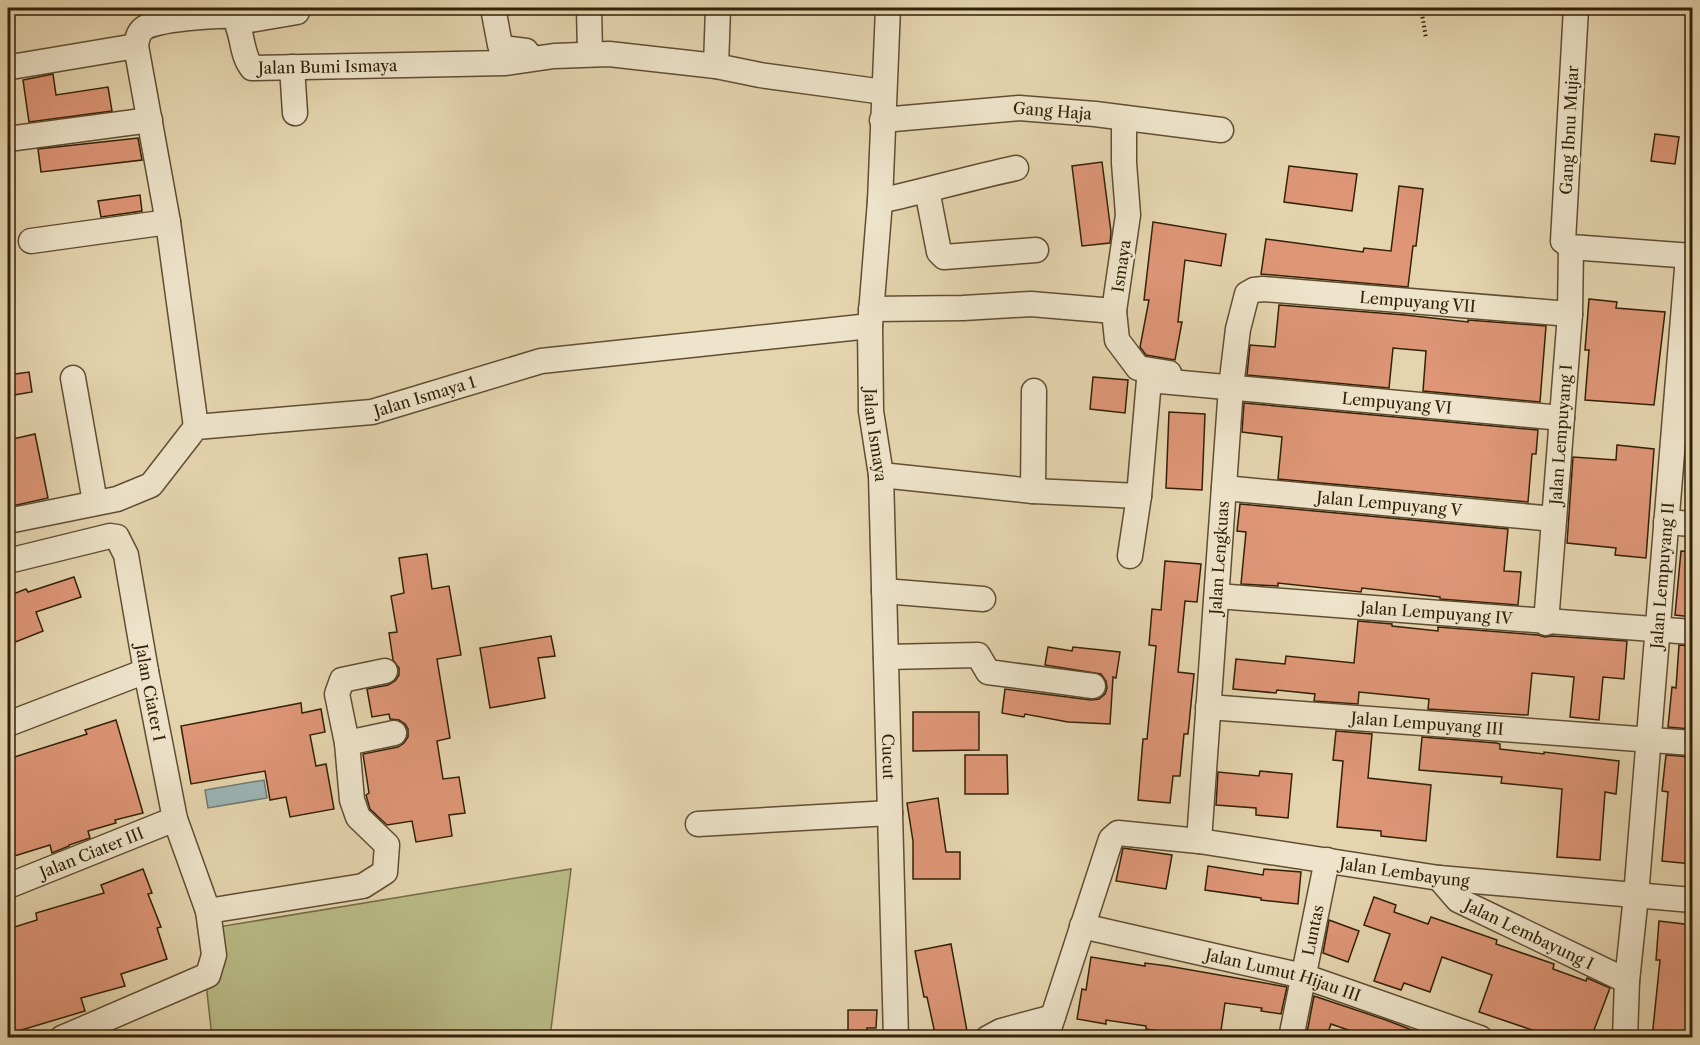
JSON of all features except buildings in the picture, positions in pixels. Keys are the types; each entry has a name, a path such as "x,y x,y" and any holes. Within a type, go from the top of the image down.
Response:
{"street":[{"path":"493,8 500,45 503,48 526,51 532,59"},
{"path":"589,8 590,54"},
{"path":"716,66 718,8"},
{"name":"Jalan Ismaya","path":"888,8 880,201 870,317 871,411 881,475 1033,491 1139,496"},
{"name":"Gang Ibnu Mujar","path":"1571,247 1563,241 1575,8"},
{"path":"8,520 117,499 151,486 196,428 168,222 136,46 138,35 144,27 157,23 221,15 233,16 238,22 297,12"},
{"name":"Jalan Bumi Ismaya","path":"238,22 246,61 252,68 506,63 554,56 609,54 716,66 760,75 884,92"},
{"path":"11,67 136,46"},
{"path":"292,68 295,113"},
{"name":"Gang Haja","path":"882,120 1019,108 1221,130"},
{"name":"Ismaya","path":"1124,118 1124,163 1128,214 1114,311 1117,340 1138,368 1169,373 1170,382"},
{"path":"8,139 150,120"},
{"path":"880,201 1016,168"},
{"path":"927,190 939,252 944,257 1036,250"},
{"path":"31,241 168,222"},
{"path":"1571,247 1690,256"},
{"name":"Jalan Lempuyang I","path":"1546,623 1570,314 1571,247"},
{"name":"Jalan Lempuyang II","path":"1625,1038 1627,981 1666,522 1684,414 1690,256"},
{"name":"Lempuyang VII","path":"1263,289 1570,314"},
{"name":"Jalan Lengkuas","path":"1198,841 1231,387 1238,329 1246,296 1254,290 1263,289"},
{"name":"Jalan Ismaya 1","path":"196,428 372,412 541,361 870,317 1031,304 1114,311"},
{"path":"73,378 95,502"},
{"path":"1130,556 1139,496 1149,380 1231,387"},
{"name":"Lempuyang VI","path":"1231,387 1562,418"},
{"path":"1033,491 1034,391"},
{"name":"Cucut","path":"881,475 896,1038"},
{"name":"Jalan Lempuyang V","path":"1224,488 1554,519"},
{"path":"1666,522 1692,524"},
{"name":"Jalan Ciater I","path":"8,561 110,536 117,537 126,555 146,671 176,819 208,912 214,955 208,975 62,1038"},
{"path":"884,591 983,598"},
{"name":"Jalan Lempuyang IV","path":"1217,596 1692,633"},
{"path":"886,657 978,655 988,672 1093,686"},
{"path":"8,724 146,671"},
{"path":"208,912 363,886 385,872 387,845 358,817 351,800 347,742 337,694 342,680 385,671"},
{"name":"Jalan Lempuyang III","path":"1208,707 1648,741 1692,742"},
{"path":"347,742 394,733"},
{"path":"698,824 890,813"},
{"name":"Jalan Ciater III","path":"8,886 176,819"},
{"name":"Jalan Lembayung","path":"1082,927 1112,839 1118,833 1198,841 1439,878 1692,900"},
{"name":"Luntas","path":"1291,1038 1327,860"},
{"name":"Jalan Lembayung I","path":"1439,878 1458,900 1627,981"},
{"path":"988,1038 1001,1031 1050,1027 1082,927"},
{"name":"Jalan Lumut Hijau III","path":"1082,927 1303,976 1480,1038"}],"path":[{"path":"1421,8 1426,38"}],"green space":[{"path":"571,869 550,1037 212,1037 200,930"}],"water":[{"path":"264,780 267,798 208,808 205,790"}]}
